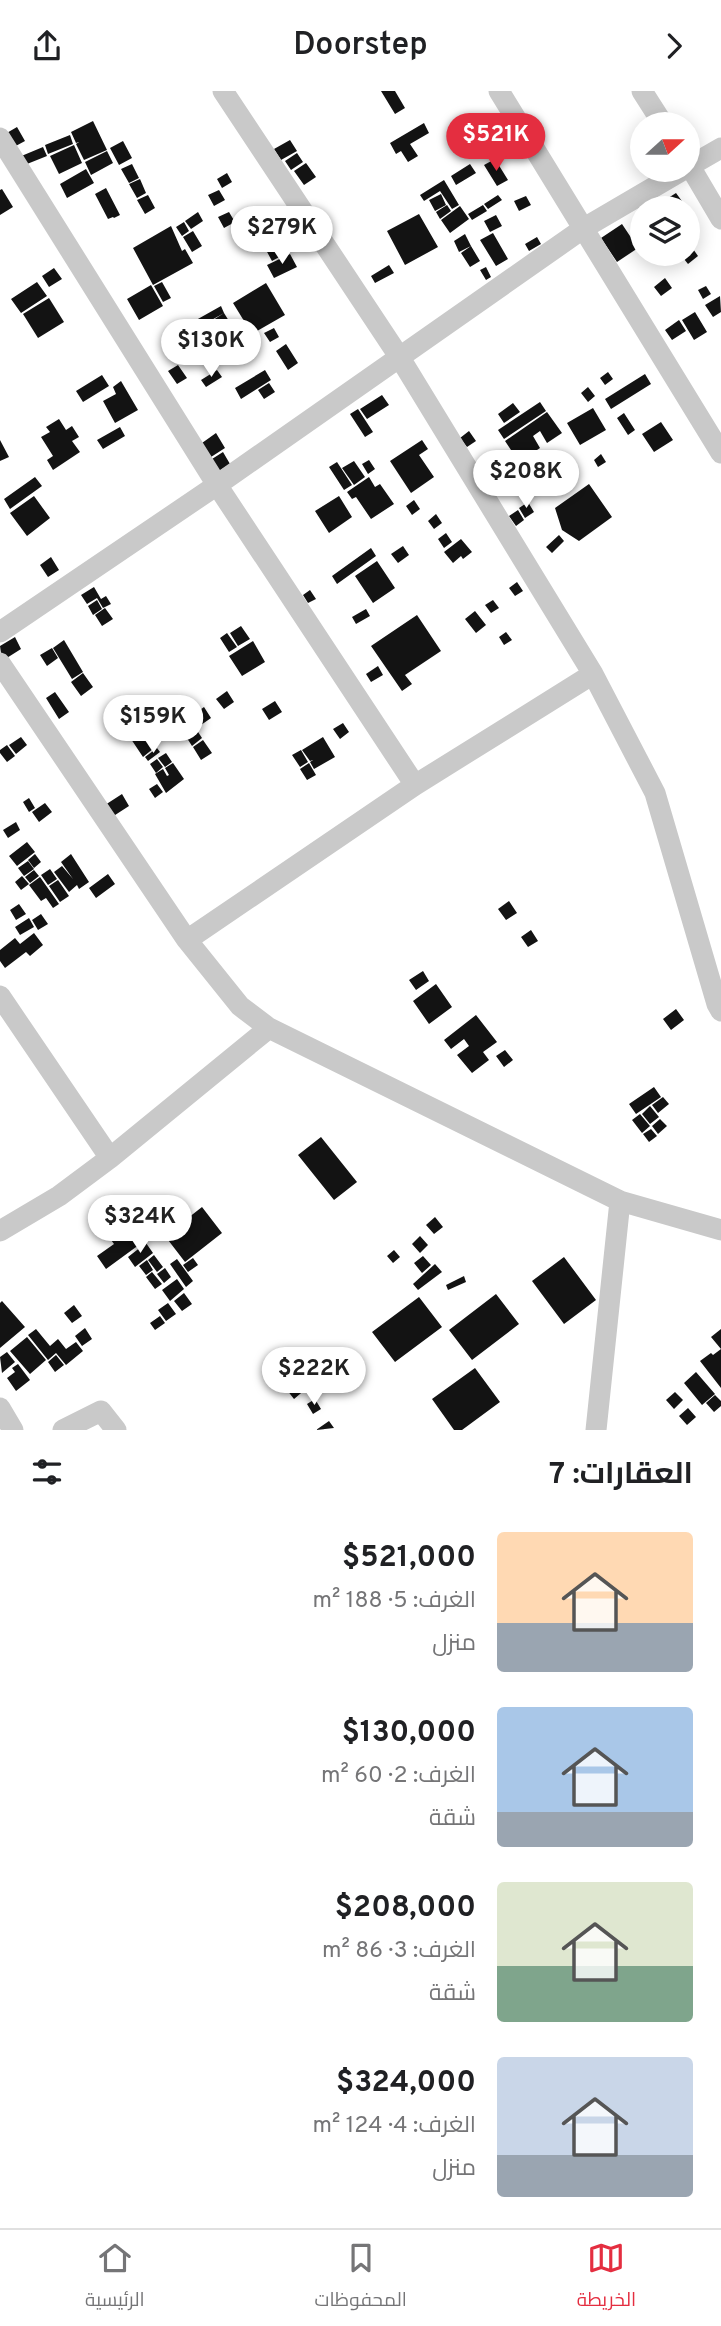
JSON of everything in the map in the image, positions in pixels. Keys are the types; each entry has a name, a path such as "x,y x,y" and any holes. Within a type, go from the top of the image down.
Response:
{"street":[{"path":"223,91 400,358 593,674 655,793 719,1005"},
{"path":"499,91 721,453"},
{"path":"642,91 655,112"},
{"path":"0,138 218,485 415,785"},
{"path":"700,159 721,148"},
{"path":"0,632 218,485 584,228 660,182"},
{"path":"697,182 721,219"},
{"path":"0,663 187,940 240,1006 269,1028 620,1201 721,1230"},
{"path":"187,940 415,785 593,674"},
{"path":"0,996 110,1158"},
{"path":"0,1231 59,1196 110,1158 269,1028"},
{"path":"596,1430 620,1201"},
{"path":"0,1408 13,1430"},
{"path":"63,1430 101,1411 116,1430"}],"building":[{"path":"381,91 395,91 405,108 395,114"},
{"path":"93,121 107,150 84,160 76,144 79,142 76,143 71,132"},
{"path":"424,123 429,133 410,144 418,156 408,162 401,151 396,154 390,143"},
{"path":"17,127 25,141 12,148 5,134"},
{"path":"70,135 73,144 48,154 45,145"},
{"path":"290,140 297,151 281,160 274,149"},
{"path":"123,141 132,158 119,165 110,148"},
{"path":"74,145 82,163 59,174 50,156"},
{"path":"43,147 47,156 22,166 19,157"},
{"path":"107,151 113,163 91,175 85,162"},
{"path":"297,153 303,162 291,170 285,161"},
{"path":"495,159 508,180 497,186 484,165"},
{"path":"306,163 316,177 304,185 294,171"},
{"path":"132,164 139,178 129,183 121,169"},
{"path":"470,164 476,173 456,185 451,176"},
{"path":"86,169 94,183 67,198 60,184"},
{"path":"227,173 232,182 222,188 217,179"},
{"path":"140,179 146,193 137,198 129,184"},
{"path":"444,180 459,205 452,209 440,191 424,201 420,195"},
{"path":"106,188 120,215 108,219 95,194"},
{"path":"2,189 13,207 0,215 0,190"},
{"path":"219,190 225,200 214,206 208,195"},
{"path":"441,194 446,205 435,211 429,200"},
{"path":"148,195 155,208 145,214 137,200"},
{"path":"498,195 502,200 488,209 484,204"},
{"path":"526,196 531,205 519,211 514,201"},
{"path":"447,205 451,211 440,219 436,212"},
{"path":"483,205 487,211 472,220 468,214"},
{"path":"460,206 469,219 450,233 441,220"},
{"path":"198,212 203,221 191,229 185,221"},
{"path":"229,212 235,222 224,228 218,217"},
{"path":"419,214 438,247 405,265 387,231"},
{"path":"496,215 502,226 490,232 484,221"},
{"path":"184,222 189,231 182,236 176,227"},
{"path":"622,224 630,236 630,253 617,262 601,238"},
{"path":"171,226 182,251 185,249 193,263 153,285 133,248"},
{"path":"193,231 202,246 192,252 183,237"},
{"path":"493,233 508,259 496,266 480,240"},
{"path":"465,234 471,246 459,252 454,241"},
{"path":"259,236 265,246 254,252 248,242"},
{"path":"537,237 541,244 529,251 525,244"},
{"path":"277,244 283,255 272,261 266,250"},
{"path":"471,246 480,261 470,267 461,253"},
{"path":"290,254 297,267 274,278 267,265"},
{"path":"389,265 394,273 375,283 371,276"},
{"path":"486,267 491,277 486,280 480,270"},
{"path":"54,268 62,279 49,287 42,276"},
{"path":"665,278 672,288 661,296 654,287"},
{"path":"37,282 47,296 21,313 11,299"},
{"path":"162,282 171,298 163,302 154,286"},
{"path":"266,283 285,315 252,334 233,303"},
{"path":"151,285 163,306 139,320 127,299"},
{"path":"706,286 711,294 703,299 698,290"},
{"path":"720,296 721,312 713,317 705,305"},
{"path":"49,298 64,322 38,338 23,314"},
{"path":"221,306 224,313 208,322 212,328 197,337 189,324"},
{"path":"695,312 707,332 694,340 682,320"},
{"path":"224,313 244,345 220,361 204,336 214,329 210,322"},
{"path":"679,320 686,331 672,340 665,330"},
{"path":"187,325 199,346 175,360 163,339"},
{"path":"274,328 279,337 270,342 264,333"},
{"path":"286,344 298,363 288,370 276,351"},
{"path":"178,365 187,378 177,384 168,371"},
{"path":"217,370 222,377 206,387 201,380"},
{"path":"265,370 271,380 241,399 235,388"},
{"path":"608,372 613,379 605,385 600,378"},
{"path":"645,374 651,384 611,409 605,399"},
{"path":"102,375 109,386 83,402 76,391"},
{"path":"121,381 138,410 115,423 103,401 116,394 113,387"},
{"path":"269,383 275,392 264,399 258,390"},
{"path":"588,387 595,396 588,402 581,393"},
{"path":"382,395 389,405 367,419 360,409"},
{"path":"540,402 546,411 504,439 498,430"},
{"path":"513,403 520,412 504,423 498,414"},
{"path":"593,408 606,430 580,445 567,423"},
{"path":"358,409 373,432 365,437 350,414"},
{"path":"547,412 562,433 547,443 540,431 533,436 540,448 519,462 505,441"},
{"path":"624,413 635,430 628,435 617,418"},
{"path":"59,419 66,430 72,426 79,437 72,441 80,452 53,470 47,460 53,456 41,437 50,432 46,427"},
{"path":"661,422 673,440 654,452 642,434"},
{"path":"120,427 125,436 103,449 97,440"},
{"path":"469,431 476,441 467,447 460,438"},
{"path":"216,433 225,448 211,457 202,443"},
{"path":"0,440 9,457 0,461"},
{"path":"422,440 428,449 419,455 434,477 411,493 390,461"},
{"path":"223,452 230,464 219,471 212,459"},
{"path":"601,454 606,462 598,467 594,460"},
{"path":"369,460 375,469 368,474 362,464"},
{"path":"354,461 365,477 354,485 342,468"},
{"path":"337,462 352,485 344,490 329,467"},
{"path":"35,477 42,486 10,509 4,499"},
{"path":"369,477 375,487 380,484 394,504 371,519 356,497 352,499 347,492"},
{"path":"589,484 612,517 579,541 562,530 555,508"},
{"path":"34,496 50,518 27,536 10,513"},
{"path":"339,496 352,517 329,533 315,511"},
{"path":"414,500 420,509 412,515 406,506"},
{"path":"528,502 534,512 525,518 519,508"},
{"path":"518,510 524,520 516,526 509,516"},
{"path":"436,514 442,523 434,529 428,521"},
{"path":"446,533 452,542 444,548 438,539"},
{"path":"559,535 564,541 552,553 546,547"},
{"path":"461,539 472,552 453,563 444,552"},
{"path":"403,546 409,555 398,563 391,554"},
{"path":"371,548 376,556 337,584 332,576"},
{"path":"51,557 59,570 48,577 40,565"},
{"path":"377,561 395,588 373,603 355,576"},
{"path":"517,582 523,591 515,596 509,588"},
{"path":"94,587 101,599 106,596 111,604 103,608 97,598 87,604 81,595"},
{"path":"310,590 316,599 308,603 303,595"},
{"path":"97,600 102,609 93,615 88,606"},
{"path":"493,600 499,608 491,613 485,605"},
{"path":"105,608 113,619 102,626 95,615"},
{"path":"366,609 370,616 356,624 352,617"},
{"path":"475,611 486,625 476,633 465,619"},
{"path":"417,615 441,651 405,675 412,684 402,691 371,646"},
{"path":"241,626 250,639 238,646 230,633"},
{"path":"506,632 512,640 504,645 499,637"},
{"path":"227,633 237,647 229,652 220,638"},
{"path":"15,637 21,649 2,661 0,646"},
{"path":"64,640 83,672 72,679 53,648"},
{"path":"253,641 265,662 242,676 229,656"},
{"path":"52,648 58,658 47,666 40,655"},
{"path":"378,666 383,675 371,682 366,674"},
{"path":"83,673 93,687 81,696 71,682"},
{"path":"227,691 234,702 224,709 216,699"},
{"path":"55,692 69,712 59,719 46,698"},
{"path":"174,695 179,705 172,709 166,700"},
{"path":"275,701 282,712 269,720 262,709"},
{"path":"181,706 202,738 192,746 185,735 187,733 172,711"},
{"path":"204,707 211,718 201,725 193,715"},
{"path":"343,723 349,732 340,739 333,729"},
{"path":"140,729 154,748 143,757 129,736"},
{"path":"21,737 27,745 16,754 9,745"},
{"path":"323,737 335,757 314,769 310,762 313,760 310,761 302,750"},
{"path":"203,740 212,753 201,760 193,747"},
{"path":"7,745 15,756 7,762 0,750"},
{"path":"157,748 160,752 148,761 145,757"},
{"path":"301,750 308,762 300,767 292,755"},
{"path":"166,753 172,762 165,767 158,758"},
{"path":"157,759 163,767 156,773 150,764"},
{"path":"173,763 184,779 166,793 155,774 163,769 167,776 169,775 165,768"},
{"path":"309,763 316,775 307,780 300,769"},
{"path":"157,784 163,792 155,798 149,789"},
{"path":"122,794 129,806 112,817 105,805"},
{"path":"29,798 35,808 29,812 23,802"},
{"path":"45,803 52,812 39,822 32,812"},
{"path":"16,822 20,830 8,838 3,830"},
{"path":"27,842 35,852 17,866 9,856"},
{"path":"35,854 41,862 34,868 28,860"},
{"path":"71,854 89,882 79,889 77,885 69,892 54,872 62,866 73,879 61,862"},
{"path":"28,861 34,869 24,876 18,868"},
{"path":"50,869 57,879 48,885 41,875"},
{"path":"34,870 39,876 30,883 25,877"},
{"path":"108,874 115,884 96,898 89,888"},
{"path":"22,876 29,884 21,890 15,882"},
{"path":"40,877 59,904 53,908 46,898 41,901 29,885"},
{"path":"58,880 69,896 60,902 49,886"},
{"path":"509,901 517,913 506,920 498,909"},
{"path":"19,904 26,914 16,920 10,910"},
{"path":"41,914 48,924 38,930 32,920"},
{"path":"29,918 34,927 20,935 15,927"},
{"path":"531,930 538,941 528,947 521,937"},
{"path":"34,933 43,945 30,956 26,952 5,968 0,961 0,950 15,938 20,944"},
{"path":"423,971 429,981 416,990 409,980"},
{"path":"436,984 452,1007 429,1024 413,1001"},
{"path":"676,1009 684,1020 671,1030 663,1019"},
{"path":"476,1015 497,1042 483,1052 489,1060 472,1073 457,1055 469,1046 464,1039 451,1049 444,1040"},
{"path":"505,1050 513,1060 504,1067 496,1056"},
{"path":"654,1087 661,1097 636,1114 629,1104"},
{"path":"663,1097 669,1104 658,1113 652,1105"},
{"path":"650,1106 659,1117 650,1124 642,1114"},
{"path":"640,1114 650,1126 642,1133 632,1120"},
{"path":"660,1119 667,1126 658,1134 652,1126"},
{"path":"651,1129 657,1136 649,1142 643,1134"},
{"path":"321,1137 357,1182 334,1200 298,1155"},
{"path":"122,1204 147,1239 106,1269 97,1256 114,1244 98,1222"},
{"path":"202,1207 222,1233 185,1262 165,1236"},
{"path":"435,1217 443,1227 434,1234 426,1225"},
{"path":"420,1236 428,1245 420,1253 412,1244"},
{"path":"146,1243 153,1253 135,1267 128,1257"},
{"path":"394,1250 400,1257 393,1263 387,1256"},
{"path":"154,1255 163,1267 157,1272 148,1260"},
{"path":"423,1256 431,1265 422,1273 414,1263"},
{"path":"564,1257 596,1300 564,1324 532,1281"},
{"path":"193,1258 198,1265 188,1272 183,1265"},
{"path":"177,1259 193,1281 186,1287 170,1264"},
{"path":"147,1260 153,1270 146,1275 139,1266"},
{"path":"435,1264 442,1272 418,1290 413,1284"},
{"path":"165,1268 171,1277 164,1283 157,1274"},
{"path":"152,1272 162,1284 155,1289 146,1277"},
{"path":"464,1276 466,1282 448,1290 446,1285"},
{"path":"177,1279 184,1289 170,1301 162,1290"},
{"path":"184,1293 192,1304 182,1311 174,1301"},
{"path":"496,1294 519,1324 472,1360 449,1330"},
{"path":"419,1297 442,1327 395,1362 372,1332"},
{"path":"2,1301 25,1327 0,1348 0,1303"},
{"path":"168,1303 176,1314 166,1321 158,1310"},
{"path":"74,1305 82,1316 72,1323 64,1313"},
{"path":"160,1316 165,1323 155,1330 150,1323"},
{"path":"85,1328 92,1339 82,1346 75,1336"},
{"path":"36,1329 50,1346 58,1339 66,1349 76,1342 83,1351 66,1365 56,1353 48,1360 28,1335"},
{"path":"721,1329 721,1349 711,1337"},
{"path":"27,1337 46,1360 30,1374 10,1351"},
{"path":"721,1349 721,1388 700,1361"},
{"path":"7,1352 15,1362 2,1373 0,1357"},
{"path":"56,1355 64,1365 55,1372 48,1362"},
{"path":"301,1356 319,1378 294,1399 276,1376"},
{"path":"18,1364 30,1380 16,1391 7,1378 15,1372 12,1368"},
{"path":"345,1368 350,1376 344,1381 338,1372"},
{"path":"475,1368 500,1402 462,1430 454,1430 432,1399"},
{"path":"696,1372 715,1394 702,1405 684,1383"},
{"path":"675,1392 683,1400 674,1409 666,1400"},
{"path":"715,1395 721,1401 721,1406 714,1412 706,1403"},
{"path":"315,1399 321,1409 313,1414 307,1404"},
{"path":"688,1408 696,1417 687,1425 679,1416"},
{"path":"329,1421 334,1428 316,1430"}]}
